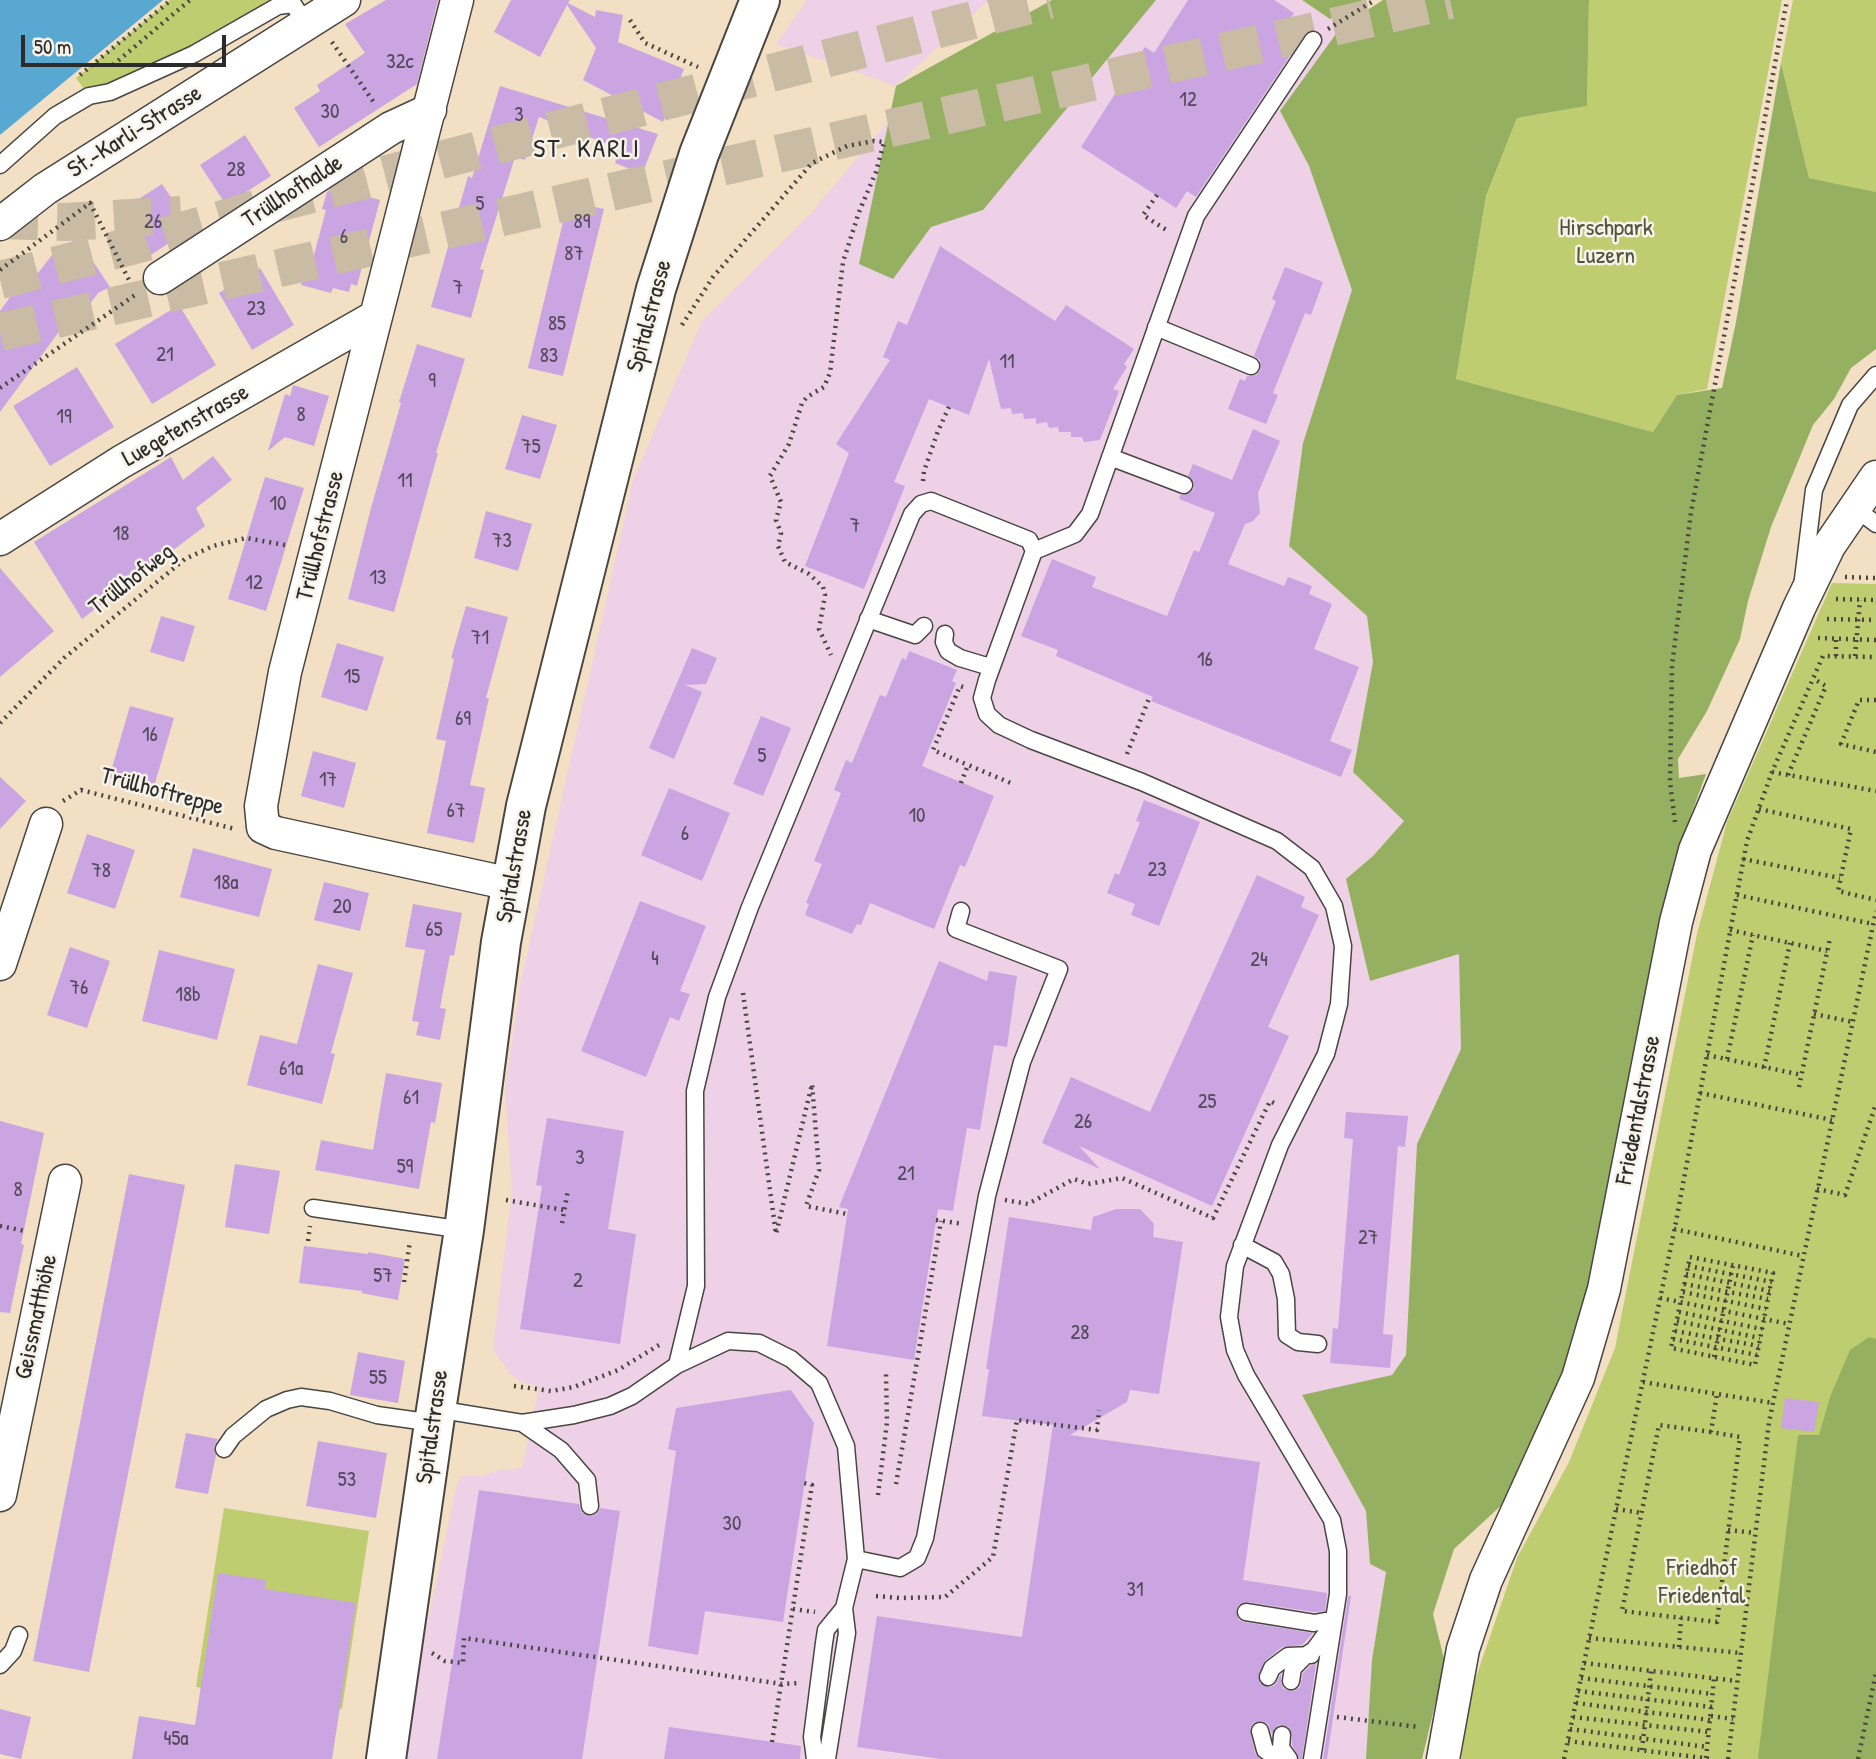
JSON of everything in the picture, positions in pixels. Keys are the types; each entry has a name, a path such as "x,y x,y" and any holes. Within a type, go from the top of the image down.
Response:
{"main road":[{"name":"Spitalstrasse","path":"386,1759 438,1416 501,942 533,770 656,289 699,154 760,0"}],"street":[{"name":"St.-Karli-Strasse","path":"0,224 46,190 345,0"},
{"name":"Trüllhofstrasse","path":"457,0 285,672 261,806 263,827 276,832 511,884"},
{"name":"Trüllhofhalde","path":"148,286 391,128 430,110"},
{"name":"Luegetenstrasse","path":"0,539 121,462 375,317"},
{"name":"Friedentalstrasse","path":"1443,1759 1463,1649 1486,1580 1577,1378 1604,1289 1676,922 1695,850 1813,613 1829,546 1865,516 1876,477"},
{"path":"0,964 46,824"},
{"name":"Geissmatthöhe","path":"0,1495 65,1181"}],"lane":[{"path":"0,165 55,116 92,94 110,92 194,54 278,6 293,4 311,21"},
{"path":"1034,551 1075,534 1090,514 1156,327 1161,290 1186,244 1196,215 1313,40"},
{"path":"1156,327 1251,366"},
{"path":"1813,613 1814,490 1850,405 1876,375"},
{"path":"1110,457 1184,485"},
{"path":"677,1365 696,1286 695,1091 717,998 750,907 912,514 921,503 931,501 1029,540 1034,551 990,667 983,696 987,714 999,725 1277,841 1312,869 1334,906 1343,947 1339,1004 1326,1054 1280,1145 1234,1266 1229,1317 1235,1350 1246,1375 1332,1520 1338,1551 1338,1594 1313,1752 1294,1759"},
{"path":"868,619 915,635 924,626"},
{"path":"945,635 944,642 948,651 960,658 990,667"},
{"path":"856,1559 900,1568 917,1558 925,1538 987,1196 1022,1062 1059,969 956,929 961,911"},
{"path":"313,1208 464,1230"},
{"path":"1242,1245 1274,1262 1281,1275 1286,1299 1287,1335 1298,1342 1318,1344"},
{"path":"223,1449 233,1436 266,1409 301,1397 330,1401 377,1415 438,1416 522,1423 610,1406 632,1396 677,1365 728,1341 759,1343 791,1360 819,1383 846,1446 856,1559 844,1608 847,1633 827,1759"},
{"path":"522,1423 561,1450 587,1480 590,1506"},
{"path":"815,1759 812,1737 817,1682 826,1630 844,1608"},
{"path":"1246,1612 1314,1623 1325,1620 1333,1624"},
{"path":"1326,1671 1317,1658 1306,1655 1288,1656 1272,1668 1279,1679 1306,1655 1314,1650 1333,1624"},
{"path":"0,1665 13,1651 19,1634"},
{"path":"1271,1733 1281,1748 1286,1759 1275,1757 1265,1750 1271,1733"}],"path":[{"path":"76,78 171,0"},
{"path":"92,94 108,69 190,0"},
{"path":"1313,40 1375,0"},
{"path":"1701,837 1676,825 1670,782 1672,666 1691,512 1787,0"},
{"path":"630,20 645,43 709,72"},
{"path":"311,21 391,128"},
{"path":"677,333 713,277 812,163 847,146 884,142 876,172 859,212 843,262 830,373 824,387 802,403 789,444 771,476 781,502 776,520 781,533 778,546 785,562 809,574 823,587 825,596 819,629 834,661"},
{"path":"1157,195 1143,215 1186,244"},
{"path":"0,270 90,203 148,286 0,388"},
{"path":"921,503 924,471 949,407"},
{"name":"Trüllhofweg","path":"0,723 64,658 185,559 213,546 246,538 318,551"},
{"path":"1839,577 1876,579"},
{"path":"1836,599 1876,600"},
{"path":"1855,656 1860,600"},
{"path":"1813,613 1876,620"},
{"path":"1818,638 1876,640"},
{"path":"1836,639 1836,656"},
{"path":"1564,1759 1674,1229 1747,841 1772,772 1823,656 1876,657"},
{"path":"1788,775 1826,686 1814,678"},
{"path":"983,696 960,685 933,750 1013,784"},
{"path":"1119,774 1150,696"},
{"path":"1876,700 1858,700 1841,744 1876,752"},
{"path":"961,783 968,765"},
{"path":"1772,772 1876,790"},
{"name":"Trüllhoftreppe","path":"46,824 62,802 81,790 242,831"},
{"path":"1759,809 1851,829 1838,891 1876,900"},
{"path":"1743,859 1840,878"},
{"path":"1737,895 1873,924"},
{"path":"1728,1759 1773,1403 1876,911"},
{"path":"1730,930 1827,951"},
{"path":"1727,1059 1753,935"},
{"path":"1799,1087 1830,938"},
{"path":"1764,1068 1790,943"},
{"path":"730,960 741,979 776,1234 812,1084 819,1170 806,1206 847,1214"},
{"path":"1814,1014 1853,1021"},
{"path":"1707,1055 1802,1076"},
{"path":"1700,1093 1832,1119"},
{"path":"987,1196 1028,1204 1074,1179 1088,1184 1122,1178 1213,1218 1269,1101 1296,1114"},
{"path":"1817,1189 1845,1195 1876,1104"},
{"path":"562,1223 568,1190"},
{"path":"506,1199 564,1210"},
{"path":"896,1484 942,1221"},
{"path":"404,1282 413,1222"},
{"path":"1674,1229 1803,1256"},
{"path":"1690,1257 1773,1273 1755,1365 1671,1348 1688,1266 1690,1257"},
{"path":"1714,1357 1733,1265"},
{"path":"1688,1266 1772,1282"},
{"path":"1686,1275 1770,1291"},
{"path":"1684,1284 1768,1299"},
{"path":"1683,1292 1766,1309"},
{"path":"1660,1298 1789,1324"},
{"path":"1679,1312 1762,1329"},
{"path":"1677,1321 1760,1338"},
{"path":"1675,1331 1759,1346"},
{"path":"1673,1339 1756,1355"},
{"path":"878,1495 887,1422 886,1374"},
{"path":"1643,1382 1773,1403"},
{"path":"1711,1432 1717,1394"},
{"path":"876,1596 945,1597 993,1557 1017,1420 1097,1430 1100,1410"},
{"path":"1659,1425 1740,1437 1717,1622 1622,1611 1642,1513 1659,1425"},
{"path":"772,1742 812,1485 804,1483"},
{"path":"1616,1509 1642,1513"},
{"path":"1728,1530 1755,1533"},
{"path":"793,1609 820,1612"},
{"path":"1679,1647 1681,1618"},
{"path":"1589,1638 1741,1653"},
{"path":"426,1649 445,1661 463,1663 464,1639 782,1684 817,1682"},
{"path":"1584,1663 1737,1681"},
{"path":"1642,1750 1651,1671"},
{"path":"1858,1759 1876,1673"},
{"path":"1581,1678 1713,1694"},
{"path":"1706,1758 1714,1679"},
{"path":"1578,1690 1712,1707"},
{"path":"1576,1703 1646,1712 1732,1718"},
{"path":"1573,1717 1709,1732"},
{"path":"1342,1718 1404,1724"},
{"path":"1570,1729 1707,1747"},
{"path":"1568,1741 1712,1759"}],"shaded area":[{"path":"807,0 989,0 896,86 776,44"},
{"path":"1082,0 1302,0 1341,27 1280,111 1309,166 1352,290 1303,443 1289,546 1367,616 1373,662 1353,772 1404,821 1373,856 1346,879 1370,980 1459,953 1461,1049 1417,1144 1406,1355 1392,1375 1302,1396 1366,1511 1370,1564 1386,1571 1372,1660 1366,1759 399,1759 457,1483 462,1476 485,1476 494,1471 522,1468 539,1387 521,1382 509,1373 493,1349 512,1190 505,1089 520,986 633,480 702,321 811,213 912,93"}],"green space":[{"path":"170,0 269,0 176,56 103,86 89,96 76,78"},
{"path":"1052,0 1156,0 983,210 931,227 893,279 859,264 896,86"},
{"path":"1302,0 1363,0 1330,19"},
{"path":"1383,0 1589,0 1587,106 1517,118 1486,196 1456,379 1653,432 1677,395 1722,388 1781,63 1809,178 1876,192 1876,349 1851,368 1834,399 1813,425 1771,527 1748,601 1740,639 1707,711 1678,759 1679,778 1706,774 1674,861 1592,1275 1569,1362 1505,1502 1454,1549 1433,1614 1445,1663 1422,1759 1366,1759 1372,1660 1386,1572 1370,1564 1366,1511 1302,1395 1392,1375 1406,1355 1417,1144 1461,1049 1459,954 1370,981 1346,879 1373,856 1404,821 1353,772 1373,662 1367,616 1289,546 1303,443 1352,290 1309,166 1280,111 1341,27"},
{"name":"Hirschpark Luzern","path":"1589,0 1782,0 1707,389 1677,395 1653,432 1456,379 1486,196 1517,118 1587,106"},
{"path":"1793,0 1876,0 1876,192 1809,178 1781,63"},
{"name":"Friedhof Friedental","path":"1832,583 1876,584 1876,1759 1461,1759 1472,1689 1517,1558 1569,1462 1615,1348 1697,934 1727,822"},
{"path":"1869,1337 1876,1339 1876,1759 1760,1759 1758,1758 1798,1435 1819,1435 1830,1397 1850,1350"},
{"path":"224,1508 369,1531 342,1709 196,1687"}],"water":[{"path":"0,0 163,0 0,135"}],"building":[{"path":"386,0 438,0 417,84 319,147 294,108 320,91 317,85 365,53 345,24"},
{"path":"511,0 570,0 568,3 595,17 596,10 623,15 618,42 684,69 663,122 583,80 596,48 567,5 540,57 494,32"},
{"path":"1188,0 1274,0 1294,13 1291,18 1304,26 1297,37 1301,39 1196,197 1187,191 1176,208 1081,147 1145,47 1154,53"},
{"path":"500,86 658,134 642,174 615,163 620,149 539,117 525,160 515,157 480,269 484,270 471,318 431,307 468,176 472,178"},
{"path":"245,135 271,176 226,205 200,165"},
{"path":"162,184 192,228 143,260 114,215"},
{"path":"334,187 380,200 357,286 351,284 349,292 333,288 331,293 301,285 307,265 311,266 326,210 322,209 327,192"},
{"path":"568,201 604,209 563,376 528,368"},
{"path":"76,236 110,287 98,293 90,304 83,299 0,412 0,311 31,268 38,273 52,255 58,259"},
{"path":"940,246 1055,321 1066,305 1134,349 1124,364 1127,367 1113,389 1119,391 1100,440 1084,442 1082,437 1071,437 1071,432 1059,432 1058,427 1049,428 1047,422 1036,424 1036,418 1024,419 1023,413 1012,414 1011,408 1001,409 989,359 969,415 929,399 894,482 905,486 864,589 805,566 849,453 836,444 890,360 883,357 898,321 907,325"},
{"path":"1285,267 1323,282 1311,315 1305,313 1273,393 1278,395 1266,424 1228,409 1240,379 1245,381 1247,376 1257,375 1261,369 1260,360 1254,356 1276,301 1272,299"},
{"path":"260,268 294,325 252,350 219,293"},
{"path":"179,305 216,365 152,404 115,344"},
{"path":"417,344 465,359 436,453 394,612 348,599 401,403 399,402"},
{"path":"77,367 114,427 50,466 13,406"},
{"path":"293,385 329,396 314,446 285,437 268,451 285,394 290,396"},
{"path":"522,415 557,425 540,479 505,469"},
{"path":"1253,429 1280,441 1258,493 1260,513 1253,521 1245,524 1228,564 1284,586 1288,577 1312,586 1309,594 1332,604 1314,649 1359,667 1330,741 1352,750 1341,777 1151,701 1153,697 1056,656 1058,650 1021,636 1052,559 1096,577 1092,587 1167,616 1194,550 1199,552 1215,513 1179,499 1180,495 1186,495 1194,489 1194,483 1188,476 1193,464 1232,480"},
{"path":"213,456 232,480 196,508 205,526 82,619 34,542 171,457 183,480"},
{"path":"265,477 304,488 266,611 228,599"},
{"path":"486,511 532,524 518,571 474,558"},
{"path":"0,568 54,631 0,677"},
{"path":"466,606 508,617 486,698 489,698 470,785 485,788 474,843 427,833 446,741 436,739 454,659 451,658"},
{"path":"161,616 195,626 184,662 150,652"},
{"path":"337,643 384,657 367,711 321,697"},
{"path":"692,648 717,658 706,684 685,685 702,692 674,759 649,748"},
{"path":"909,651 957,670 952,681 956,683 922,766 994,796 965,867 960,865 934,929 870,903 861,925 857,924 852,934 805,915 809,904 806,903 822,864 814,861 841,793 834,790 846,760 852,763 880,695 886,697 902,658 906,660"},
{"path":"130,706 174,718 153,790 109,778"},
{"path":"761,716 791,728 763,796 733,784"},
{"path":"313,751 356,763 344,808 301,796"},
{"path":"0,777 26,801 0,829"},
{"path":"669,788 730,813 702,881 641,855"},
{"path":"1144,800 1200,822 1159,926 1131,915 1135,904 1107,893 1115,873 1119,875 1140,822 1136,821"},
{"path":"87,834 135,850 115,909 67,893"},
{"path":"193,848 272,869 259,917 180,897"},
{"path":"1257,875 1305,897 1301,907 1319,915 1268,1027 1289,1036 1212,1206 1079,1146 1100,1169 1042,1143 1071,1077 1150,1112"},
{"path":"324,882 369,893 360,931 314,920"},
{"path":"640,901 706,926 680,991 690,994 679,1021 670,1017 646,1077 581,1051"},
{"path":"413,904 462,913 454,956 450,955 440,1008 446,1009 440,1040 416,1035 419,1022 412,1021 425,950 405,947"},
{"path":"70,947 110,961 87,1028 47,1015"},
{"path":"159,950 235,969 217,1040 142,1021"},
{"path":"939,961 987,981 989,971 1017,976 1007,1047 994,1045 980,1130 967,1128 953,1211 938,1209 914,1360 827,1346 848,1209 839,1207"},
{"path":"318,964 353,973 331,1053 335,1054 322,1104 247,1085 260,1035 297,1044"},
{"path":"386,1073 442,1083 435,1123 431,1122 419,1189 315,1170 321,1140 373,1150"},
{"path":"1346,1112 1408,1116 1405,1147 1398,1146 1383,1334 1393,1335 1390,1368 1330,1363 1333,1328 1338,1329 1353,1139 1344,1138"},
{"path":"547,1118 624,1131 608,1229 636,1234 620,1344 520,1329 542,1186 536,1185"},
{"path":"0,1121 44,1133 10,1313 0,1312"},
{"path":"235,1164 280,1171 269,1234 225,1227"},
{"path":"129,1174 185,1185 89,1672 33,1661"},
{"path":"1116,1209 1140,1209 1154,1224 1153,1237 1183,1242 1159,1394 1130,1390 1127,1402 1070,1435 1260,1462 1243,1580 1327,1593 1325,1611 1314,1612 1247,1602 1238,1605 1236,1611 1239,1620 1244,1622 1313,1633 1302,1645 1282,1647 1266,1660 1258,1677 1260,1684 1270,1687 1275,1685 1281,1674 1284,1689 1294,1691 1300,1687 1303,1673 1316,1664 1302,1759 1299,1759 1292,1745 1292,1735 1288,1727 1278,1725 1272,1734 1268,1724 1262,1721 1253,1723 1250,1729 1255,1753 1260,1759 941,1759 857,1747 877,1616 1022,1637 1053,1425 982,1416 989,1369 986,1369 1009,1217 1091,1230 1093,1217"},
{"path":"304,1246 368,1252 405,1259 398,1300 361,1293 362,1291 299,1283"},
{"path":"358,1352 405,1361 398,1403 350,1395"},
{"path":"791,1390 814,1423 783,1622 705,1611 698,1655 648,1646 676,1451 668,1449 676,1408"},
{"path":"1785,1398 1819,1402 1814,1432 1781,1428"},
{"path":"186,1433 218,1439 214,1447 216,1455 208,1494 175,1488"},
{"path":"318,1441 387,1453 376,1518 306,1506"},
{"path":"479,1490 579,1504 582,1513 591,1516 597,1514 600,1508 620,1511 582,1759 437,1759"},
{"path":"218,1573 266,1580 265,1589 356,1603 332,1759 132,1759 139,1716 195,1725"},
{"path":"1348,1596 1351,1596 1327,1759 1323,1759"},
{"path":"0,1709 31,1717 21,1759 0,1754"},
{"path":"669,1727 801,1746 800,1759 664,1759"}],"tunnel":[{"path":"0,280 146,242 266,206 1049,0"},
{"path":"0,332 1450,0"},
{"path":"0,220 66,222 181,215"}],"district":[{"name":"ST. KARLI","path":"587,150"}]}
